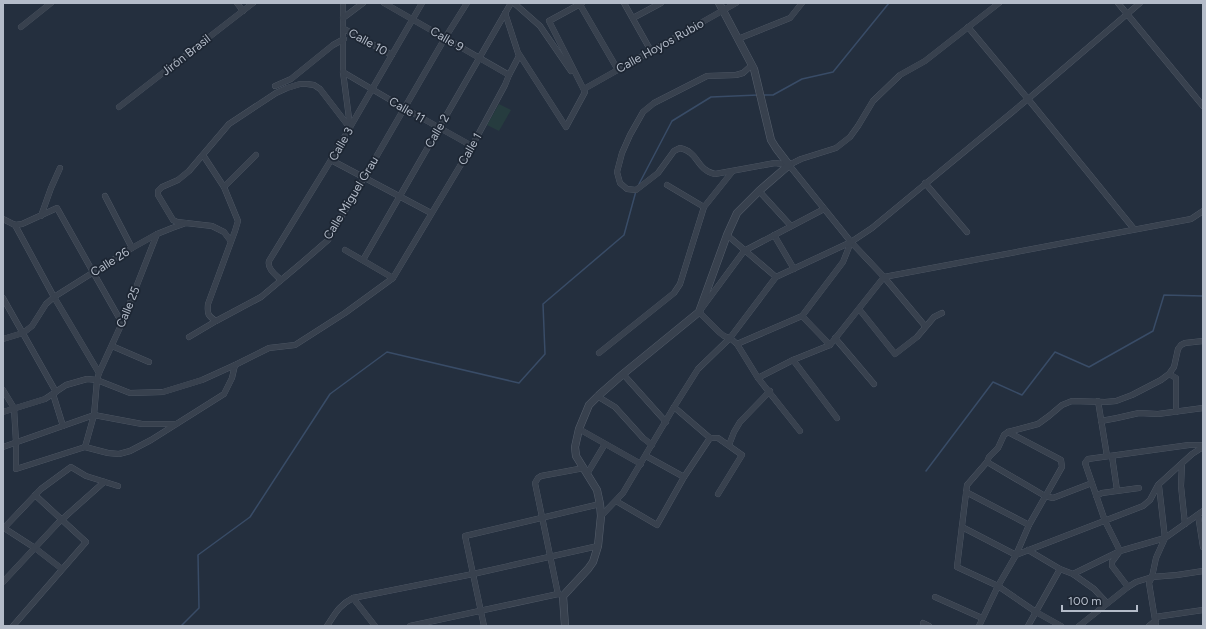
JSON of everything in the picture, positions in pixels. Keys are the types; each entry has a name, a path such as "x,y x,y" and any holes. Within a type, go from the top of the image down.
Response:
{"street":[{"path":"21,27 51,3"},
{"path":"237,3 243,11"},
{"name":"Jirón Brasil","path":"119,107 254,3"},
{"path":"342,3 344,28 343,72 350,128"},
{"path":"343,18 363,3"},
{"name":"Calle 9","path":"384,3 508,75"},
{"name":"Calle 3","path":"281,280 269,267 269,261 350,128 422,3"},
{"name":"Calle Miguel Grau","path":"189,337 261,297 328,240 445,38 467,3"},
{"path":"513,3 540,26 584,89"},
{"name":"Calle 2","path":"363,260 505,13 513,3"},
{"path":"505,13 519,54 566,127 585,92 549,21 581,3 618,70"},
{"path":"624,3 651,51"},
{"path":"633,18 661,3"},
{"path":"719,3 752,65 766,124 773,144 851,242 884,277 925,326"},
{"name":"Calle Hoyos Rubio","path":"584,89 736,3"},
{"path":"738,39 790,18 802,3"},
{"path":"699,312 727,235 737,213 759,191 789,165 801,159 836,148 850,137 873,101 900,75 925,61 999,3"},
{"path":"1118,3 1203,106"},
{"path":"601,516 623,493 698,369 730,338 776,277 851,242 872,228 1140,3"},
{"path":"968,27 1134,228"},
{"name":"Calle 10","path":"344,28 392,55"},
{"path":"275,86 291,79 333,45 344,39"},
{"name":"Calle 1","path":"393,278 472,146 505,85 508,75 519,54"},
{"path":"513,67 523,65 528,68"},
{"path":"752,65 743,73 736,75 707,76 654,103 643,112 622,153 617,172 620,183 627,189 636,190 658,173 674,151 680,148 686,149 693,154 704,170 715,174 775,163 789,165"},
{"name":"Calle 11","path":"343,72 472,146"},
{"path":"291,79 296,85"},
{"path":"186,224 173,220 158,194 158,191 162,187 178,180 189,171 230,124 276,93 296,85 314,85 320,89 350,128"},
{"path":"203,155 224,187 238,221 208,304 207,313 216,321"},
{"path":"224,187 256,155"},
{"path":"331,160 431,213"},
{"path":"41,216 60,168"},
{"path":"598,353 674,293 680,284 704,207 732,172"},
{"path":"925,184 967,232"},
{"path":"667,185 704,207"},
{"path":"759,191 791,226"},
{"path":"105,196 132,248"},
{"path":"3,219 15,225 22,224 57,208 122,323"},
{"path":"410,626 481,610 560,595 591,566 598,546 601,516 600,504 597,490 576,456 575,446 579,429 589,405 623,374 699,312 744,250 824,209"},
{"path":"758,378 793,360 830,345 884,277 1134,228 1190,219 1203,212"},
{"name":"Calle 26","path":"3,339 23,333 32,326 46,304 54,297 157,234 186,224 212,226 224,232 230,240"},
{"path":"15,225 54,297 99,373"},
{"name":"Calle 25","path":"85,447 94,415 99,373 122,323 157,234"},
{"path":"727,235 776,277"},
{"path":"774,235 794,269"},
{"path":"737,344 802,316 843,262 851,242"},
{"path":"3,412 45,399 66,385 87,379 97,380 130,393 163,392 202,380 270,348 295,344 345,313 393,278 345,250"},
{"path":"3,298 55,393 64,426"},
{"path":"858,308 895,354 916,338 934,317 942,313"},
{"path":"699,312 718,332 730,338 737,344 758,378 770,391 800,431"},
{"path":"802,316 830,345"},
{"path":"835,338 874,384"},
{"path":"1061,626 1036,612 998,586 957,567 966,485 987,462 989,457 998,448 1004,435 1008,432 1038,424 1062,404 1072,401 1116,401 1132,395 1161,380 1169,374 1174,367 1178,349 1181,345 1185,343 1203,342"},
{"path":"112,346 149,362"},
{"path":"793,360 837,418"},
{"path":"3,390 14,408 16,469 85,447 108,453 119,454 130,451 151,440 224,394 232,378 235,365"},
{"path":"623,374 666,422"},
{"path":"1169,374 1176,378 1176,412"},
{"path":"729,445 740,422 770,391"},
{"path":"598,396 615,407 643,438 652,445"},
{"path":"1098,401 1101,421 1117,490"},
{"path":"674,407 710,438 718,438 742,455 718,494"},
{"path":"1101,421 1139,413 1158,414 1203,408"},
{"path":"3,447 94,415 142,424 177,424"},
{"path":"579,429 641,464"},
{"path":"979,626 998,586 1016,555 1029,524 1062,467 1061,460 1008,432"},
{"path":"616,501 658,525 684,477 710,438"},
{"path":"565,626 560,595 550,556 535,483 541,476 585,471 605,444"},
{"path":"1120,551 1105,521 1096,496 1085,463 1088,459 1189,445 1203,446"},
{"path":"1016,555 1147,504 1158,485 1203,446"},
{"path":"646,456 684,477"},
{"path":"987,462 1045,496 1053,498 1092,484"},
{"path":"1182,464 1181,486 1185,524"},
{"path":"62,569 35,548 3,529 41,489 71,467 86,476 118,486"},
{"path":"3,582 62,519 104,482"},
{"path":"1149,626 1154,618 1149,583 1152,577 1156,558 1165,538 1158,485"},
{"path":"1096,496 1102,493 1117,490 1139,488"},
{"path":"966,492 1029,524"},
{"path":"13,626 86,542 36,495"},
{"path":"484,626 465,536 600,504"},
{"path":"1073,574 1120,551 1165,538 1201,513"},
{"path":"1201,513 1203,547"},
{"path":"962,527 1016,555"},
{"path":"327,626 340,606 353,598 473,574 598,546"},
{"path":"1028,550 1060,569 1073,574 1094,589 1107,603"},
{"path":"1120,551 1112,562 1112,566 1128,587"},
{"path":"1028,626 1060,569"},
{"path":"1079,626 1136,582 1152,577 1177,576 1203,571"},
{"path":"935,597 982,618"},
{"path":"353,598 375,626"},
{"path":"1154,618 1203,610"},
{"path":"923,623 929,626"}],"green space":[{"path":"499,104 511,110 499,131 487,125"}],"waterway":[{"path":"762,95 773,95 802,79 833,72 889,3"},
{"path":"639,184 672,121 711,97 758,95"},
{"path":"181,626 199,608 198,555 250,517 330,394 387,352 519,383 545,354 543,304 624,235 636,191"},
{"path":"926,471 993,382 1022,395 1055,352 1089,367 1153,331 1164,295 1203,296"}]}
